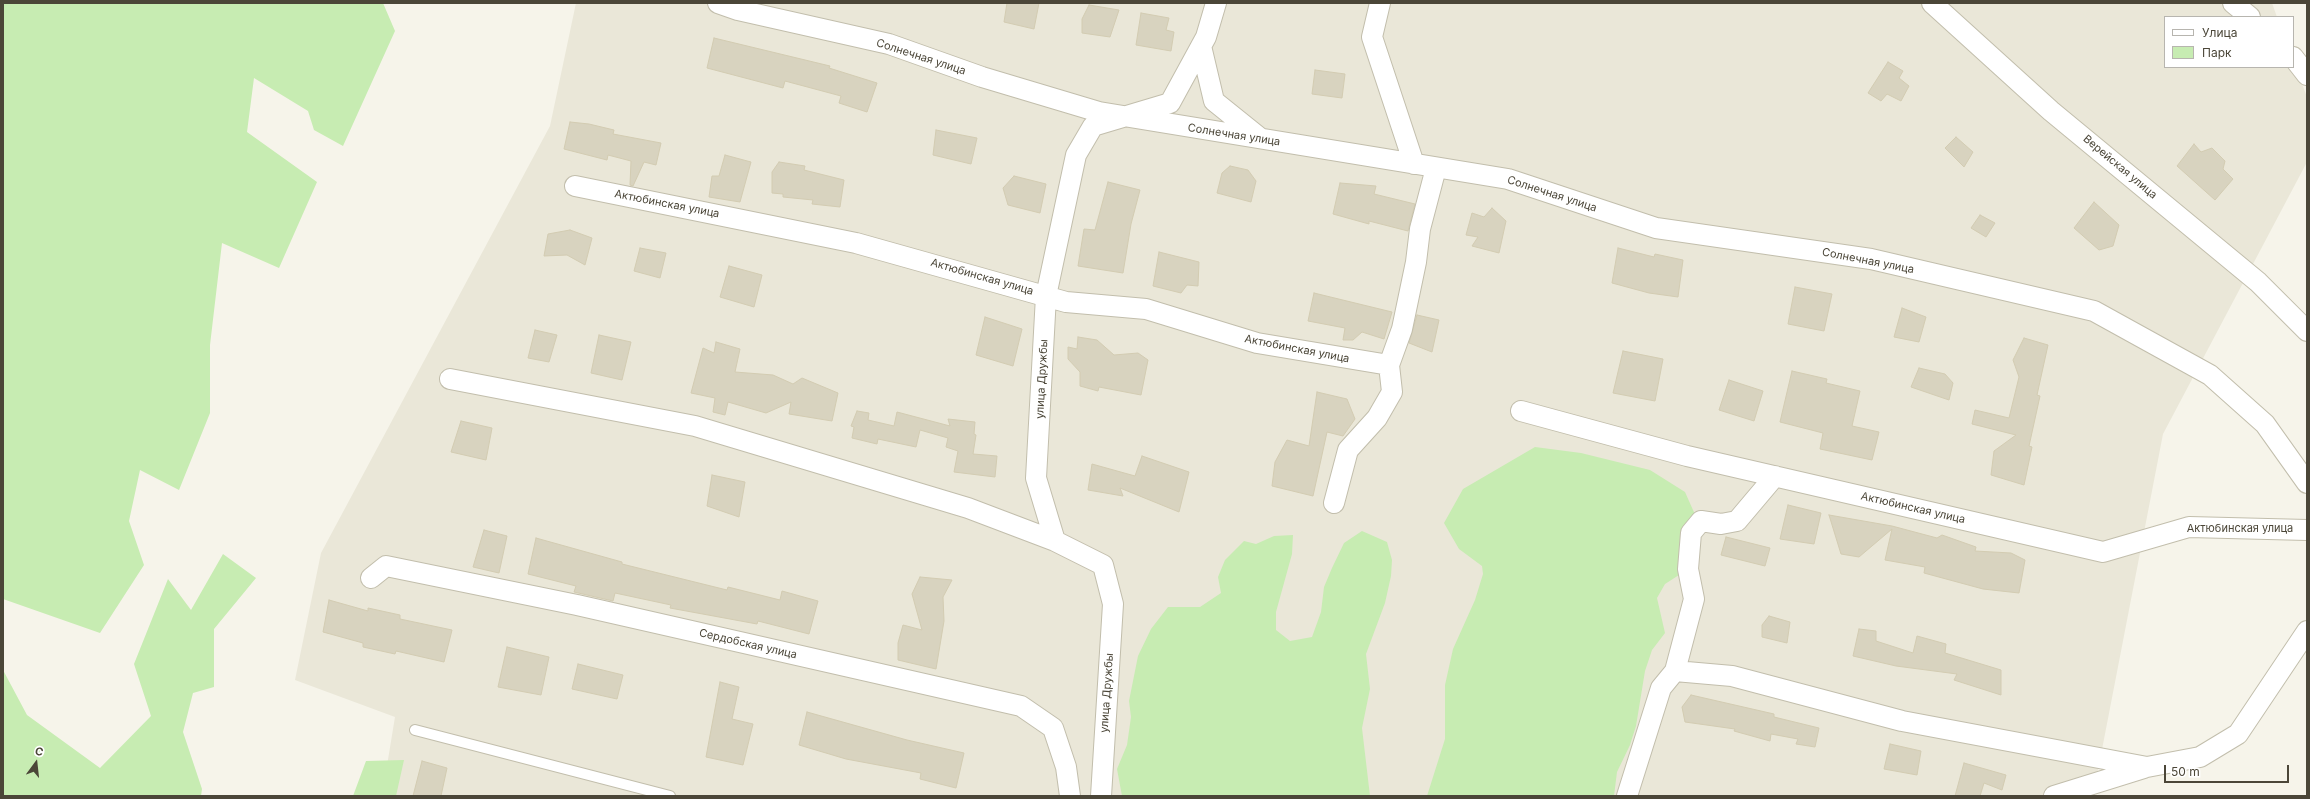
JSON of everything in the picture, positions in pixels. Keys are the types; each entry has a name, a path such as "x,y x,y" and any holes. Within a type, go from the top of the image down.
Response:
{"street":[{"name":"Солнечная улица","path":"718,3 746,11 889,44 982,77 1126,117 1508,179 1656,228 1871,260 2094,311 2210,375 2265,424 2307,483"},
{"name":"улица Дружбы","path":"1101,796 1113,604 1103,565 1055,541 1036,478 1046,296 1076,155 1093,126 1170,103 1206,37 1216,3"},
{"path":"1380,3 1372,38 1414,164"},
{"name":"Верейская улица","path":"1932,3 2051,110 2258,282 2307,331"},
{"path":"2233,3 2249,16"},
{"path":"1201,46 1214,101 1262,139"},
{"path":"2294,58 2307,75"},
{"path":"1334,503 1348,450 1377,418 1392,392 1389,365 1402,329 1416,262 1420,229 1436,168"},
{"name":"Актюбинская улица","path":"575,186 856,242 1066,302 1146,309 1257,343 1389,365"},
{"path":"450,379 696,426 968,508 1055,541"},
{"name":"Актюбинская улица","path":"1521,411 1687,456 2103,552 2189,527 2279,527 2307,530"},
{"path":"1627,796 1661,688 1675,671 1694,599 1688,569 1691,533 1701,521 1721,524 1737,521 1775,476"},
{"name":"Сердобская улица","path":"371,578 386,566 577,605 1021,706 1053,728 1066,767 1070,796"},
{"path":"2054,796 2147,767 2200,757 2238,734 2307,631"},
{"path":"1675,671 1732,676 1902,721 2147,767"}],"lane":[{"path":"415,730 670,796"}],"shaded area":[{"path":"576,3 2272,3 2277,16 2164,16 2164,68 2294,68 2294,63 2307,97 2307,162 2163,434 2093,796 382,796 395,717 295,680 321,553 550,126"}],"green space":[{"path":"3,3 383,3 395,31 343,146 314,130 308,111 254,78 247,132 317,182 279,268 222,243 210,345 210,413 179,490 140,470 129,521 144,565 100,633 3,599"},
{"path":"1535,447 1581,453 1650,470 1685,492 1701,528 1679,575 1665,584 1657,598 1665,633 1652,650 1645,671 1636,726 1630,745 1617,772 1614,796 1427,796 1445,739 1445,685 1453,649 1475,600 1483,574 1482,566 1459,549 1444,523 1463,489"},
{"path":"1362,531 1387,542 1392,560 1391,576 1385,603 1366,654 1370,689 1362,728 1370,796 1122,796 1117,769 1127,745 1131,717 1129,701 1138,656 1151,629 1168,607 1200,607 1221,593 1218,577 1225,560 1244,541 1256,544 1274,536 1293,535 1292,554 1276,612 1276,630 1290,641 1312,637 1321,612 1324,587 1332,568 1344,543"},
{"path":"223,554 256,578 214,629 214,687 193,693 183,732 202,789 201,796 3,796 3,670 27,715 100,768 151,716 134,664 168,579 191,610"},
{"path":"404,760 396,796 353,796 366,761"}],"building":[{"path":"1007,3 1039,3 1034,29 1004,22"},
{"path":"1089,5 1119,10 1110,37 1082,33 1082,19"},
{"path":"1141,13 1169,18 1166,30 1174,32 1171,51 1136,45"},
{"path":"714,38 830,66 829,68 877,83 867,112 839,103 841,96 785,81 783,88 707,68"},
{"path":"1888,62 1903,71 1899,78 1909,86 1901,101 1887,94 1881,101 1868,93"},
{"path":"1315,70 1345,74 1342,98 1312,94"},
{"path":"570,122 589,124 614,130 613,134 661,143 656,165 644,162 633,186 630,185 631,161 608,155 607,160 564,149"},
{"path":"936,130 977,138 971,164 933,155"},
{"path":"1956,137 1973,152 1964,167 1945,148"},
{"path":"2194,144 2201,152 2212,148 2225,161 2223,169 2233,179 2215,200 2177,166"},
{"path":"725,155 751,162 740,202 709,197 712,176 719,176"},
{"path":"779,162 805,166 804,170 844,180 840,207 812,204 813,200 783,197 783,194 772,193 772,172"},
{"path":"1230,166 1248,170 1256,181 1251,202 1217,193 1222,173"},
{"path":"1014,176 1046,184 1040,213 1008,205 1003,188"},
{"path":"1108,182 1140,190 1131,224 1123,273 1078,266 1084,229 1095,230"},
{"path":"1340,183 1376,186 1374,194 1415,204 1408,231 1369,221 1369,224 1333,214"},
{"path":"2094,202 2119,225 2113,246 2099,250 2074,228"},
{"path":"1492,208 1506,221 1499,253 1472,246 1478,237 1466,235 1472,213 1484,217"},
{"path":"1980,215 1995,223 1986,237 1971,228"},
{"path":"570,230 592,238 585,265 567,255 544,256 548,234"},
{"path":"640,248 666,253 660,278 634,271"},
{"path":"1618,248 1654,257 1655,254 1683,260 1678,297 1649,293 1612,283"},
{"path":"1159,252 1199,262 1198,286 1187,285 1181,293 1153,286"},
{"path":"729,266 762,275 754,307 720,297"},
{"path":"1795,287 1832,294 1824,331 1788,324"},
{"path":"1314,293 1392,312 1384,339 1362,332 1353,340 1343,340 1345,328 1308,321"},
{"path":"1902,308 1926,317 1919,342 1894,337"},
{"path":"1417,315 1439,320 1432,352 1409,343"},
{"path":"985,317 1022,329 1013,366 976,355"},
{"path":"535,330 557,335 549,362 528,358"},
{"path":"599,335 631,342 622,380 591,373"},
{"path":"1078,337 1097,340 1114,355 1138,353 1148,360 1141,395 1099,387 1098,391 1080,386 1080,372 1068,359 1068,347 1077,349"},
{"path":"2024,338 2048,345 2037,395 2040,396 2029,446 2032,447 2024,485 1991,475 1994,451 2016,435 1972,424 1975,410 2009,418 2019,377 2013,360"},
{"path":"716,342 740,349 735,372 773,375 793,384 802,378 838,393 832,421 789,414 791,402 766,413 728,402 725,415 713,412 715,398 691,393 703,348 714,353"},
{"path":"1623,351 1663,359 1655,401 1613,393"},
{"path":"1919,368 1945,374 1953,383 1949,400 1911,387"},
{"path":"1792,371 1827,379 1826,383 1860,391 1852,426 1879,432 1872,460 1820,449 1823,433 1780,422"},
{"path":"1729,380 1763,391 1754,421 1719,410"},
{"path":"1317,392 1347,399 1355,419 1343,436 1327,432 1313,496 1272,486 1275,462 1287,440 1309,446"},
{"path":"857,411 869,413 868,420 894,426 897,412 950,426 948,419 975,422 974,434 976,435 973,454 997,456 995,477 954,472 958,451 946,447 948,438 920,430 916,447 878,439 877,444 852,438 854,427 851,426"},
{"path":"461,421 492,428 486,460 451,452"},
{"path":"1142,456 1189,472 1179,512 1120,488 1123,496 1088,490 1092,464 1135,476"},
{"path":"712,475 745,482 739,517 707,506"},
{"path":"1788,505 1821,513 1814,544 1780,539"},
{"path":"1829,515 1892,526 1937,538 1942,535 1976,547 1975,551 2011,553 2025,560 2019,593 1983,589 1924,573 1925,567 1885,560 1892,529 1859,557 1841,554"},
{"path":"484,530 507,536 499,573 473,567"},
{"path":"1726,537 1770,548 1765,566 1721,555"},
{"path":"536,538 622,562 622,564 727,590 728,587 780,600 782,591 818,601 809,634 758,621 757,624 670,608 671,605 615,593 613,601 574,592 576,586 528,574"},
{"path":"920,577 952,580 943,597 944,621 936,669 898,660 898,643 903,625 922,630 912,594"},
{"path":"329,600 368,611 368,608 400,615 400,619 452,630 444,662 396,651 395,654 363,647 363,643 323,632"},
{"path":"1769,616 1790,622 1787,643 1762,637 1762,625"},
{"path":"1859,629 1876,631 1876,641 1913,653 1917,636 1946,644 1945,653 2001,670 2001,695 1954,680 1957,674 1896,666 1853,656"},
{"path":"507,647 549,657 541,695 498,687"},
{"path":"578,664 623,675 617,699 572,689"},
{"path":"720,682 739,687 732,719 753,724 743,765 706,757"},
{"path":"1691,695 1774,714 1774,717 1819,728 1815,747 1796,744 1798,739 1771,734 1770,741 1734,731 1735,729 1685,722 1682,707"},
{"path":"807,712 907,740 964,753 956,788 920,779 921,773 846,759 799,745"},
{"path":"1890,744 1921,751 1917,775 1884,769"},
{"path":"422,761 447,768 441,796 413,796"},
{"path":"1964,763 2006,775 2002,790 1984,783 1980,796 1955,796"}]}
